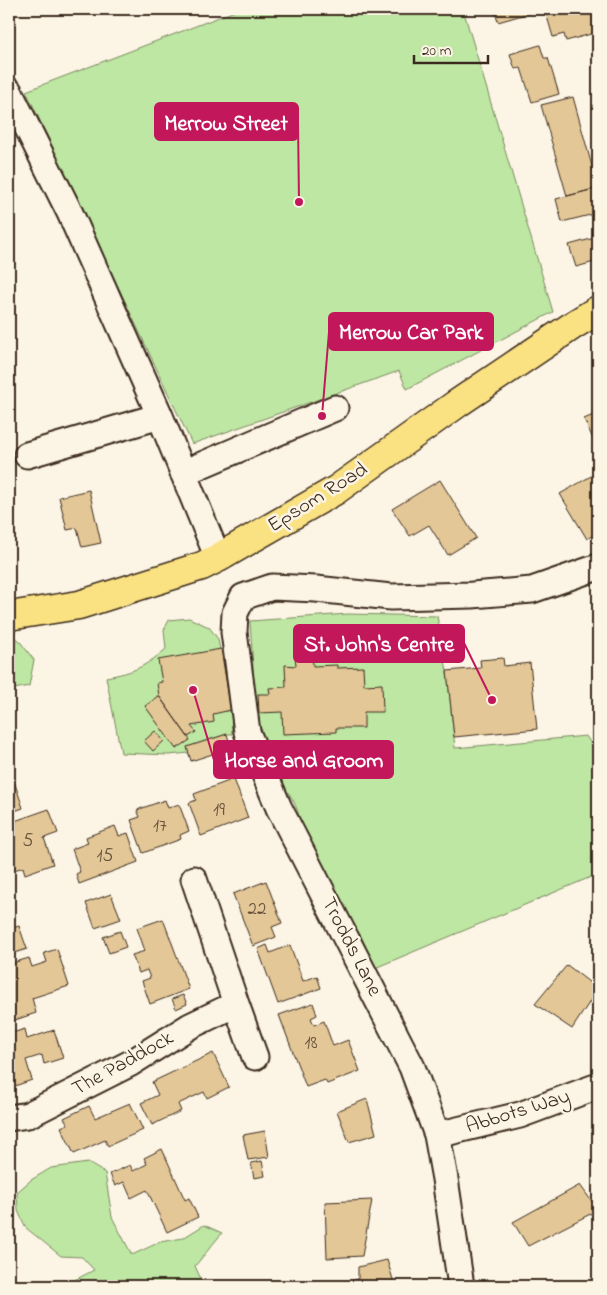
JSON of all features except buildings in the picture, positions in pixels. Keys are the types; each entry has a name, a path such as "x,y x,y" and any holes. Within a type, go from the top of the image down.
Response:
{"main road":[{"name":"Epsom Road","path":"9,616 79,605 202,566 218,558 336,490 466,398 597,311"}],"street":[{"path":"9,91 70,213 160,416 218,558"},
{"path":"184,473 335,408"},
{"path":"27,455 160,416"},
{"name":"Trodds Lane","path":"461,1286 437,1135 412,1068 279,808 247,732 234,632 235,613 243,597 272,587 316,589 392,597 472,595 532,590 598,567"},
{"path":"194,879 255,1057"},
{"name":"The Paddock","path":"9,1118 28,1116 131,1063 190,1026 236,1004"},
{"name":"Abbots Way","path":"437,1135 520,1115 598,1086"}],"green space":[{"path":"240,9 463,9 553,312 407,389 399,371 192,444 26,91"},
{"path":"348,614 437,616 447,671 455,748 586,736 598,754 598,874 375,968 361,936 347,916 302,831 296,805 280,785 257,729 250,621"},
{"path":"189,618 209,627 218,639 231,710 232,734 187,747 189,753 169,755 121,753 106,677 132,671 151,660 166,649 164,630 169,620"},
{"path":"9,639 18,639 34,660 29,686 9,690"},
{"path":"88,1163 105,1173 112,1217 132,1255 160,1242 183,1238 204,1225 222,1233 195,1266 204,1286 63,1286 94,1270 82,1257 61,1256 26,1228 18,1211 17,1192 31,1180 51,1168"}],"place":[{"name":"Merrow Street","path":"299,202"},
{"name":"Merrow Car Park","path":"322,416"},
{"name":"Horse and Groom","path":"193,690"},
{"name":"St. John's Centre","path":"492,700"}]}
